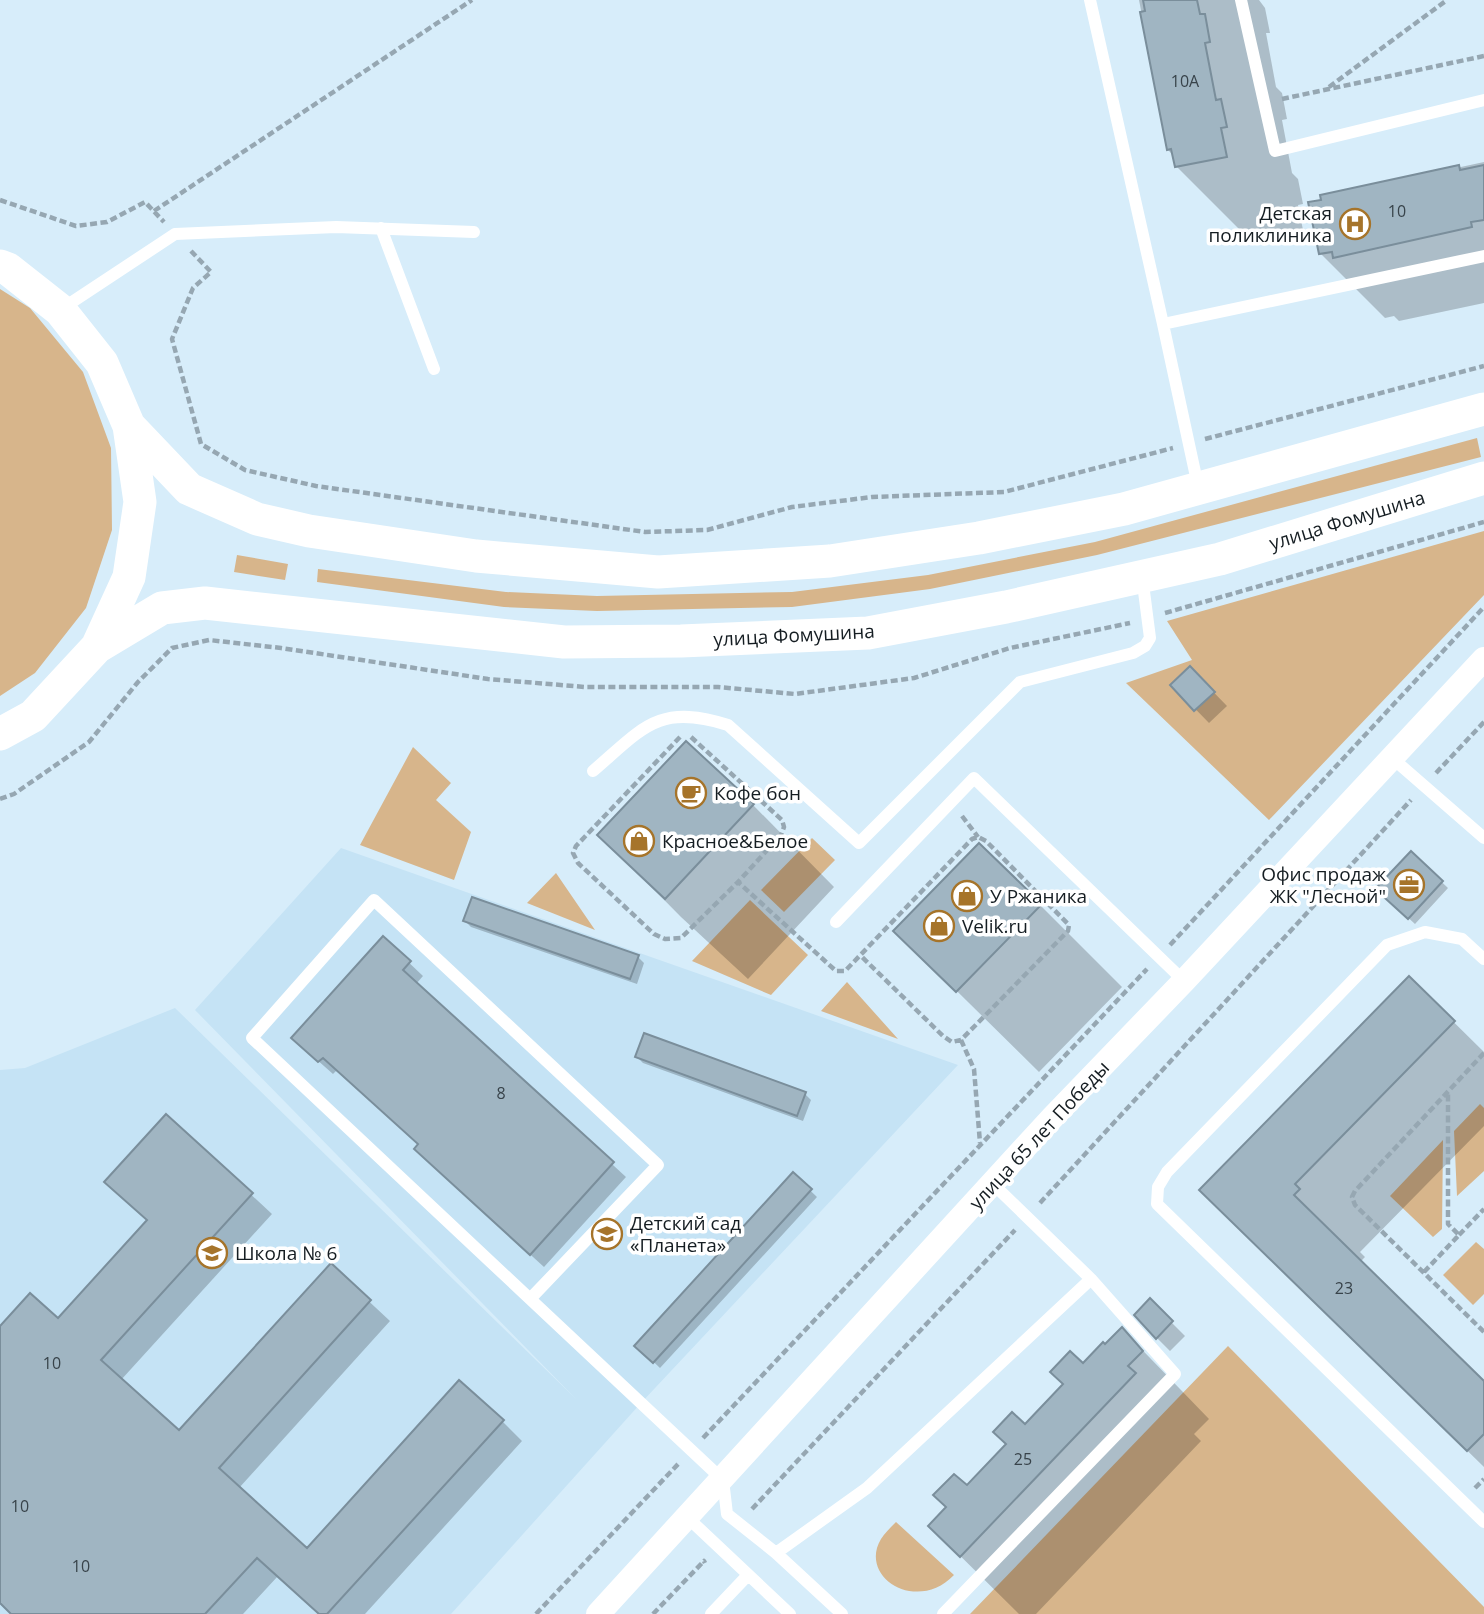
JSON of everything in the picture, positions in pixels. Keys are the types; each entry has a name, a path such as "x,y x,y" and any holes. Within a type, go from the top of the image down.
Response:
{"main road":[{"path":"0,266 8,269 60,310 102,363 129,426 139,502 129,578 97,647 33,716 0,734"},
{"path":"129,426 189,489 257,519 309,531 476,556 658,572 830,561 979,538 1124,509 1484,409"},
{"name":"улица Фомушина","path":"97,647 162,608 205,603 564,642 681,641 868,633 1006,607 1220,559 1484,478"}],"street":[{"name":"улица 65 лет Победы","path":"598,1614 993,1184 1484,659"}],"lane":[{"path":"1090,0 1198,487"},
{"path":"1241,0 1275,151 1484,100"},
{"path":"60,310 175,234 336,227 474,232"},
{"path":"381,228 434,369"},
{"path":"1163,324 1484,256"},
{"path":"593,771 647,724 674,716 702,717 728,725 859,842 1020,682 1133,653 1145,646 1150,638 1142,576"},
{"path":"1391,757 1484,838"},
{"path":"836,922 974,778 1184,981"},
{"path":"530,1299 658,1165 373,900 252,1038 530,1299 723,1480 727,1514 776,1553 842,1614"},
{"path":"1484,959 1462,939 1425,932 1387,945 1167,1172 1158,1186 1157,1204 1484,1522"},
{"path":"943,1614 1175,1374 1091,1279 993,1184"},
{"path":"776,1553 867,1488 1091,1279"},
{"path":"688,1518 790,1614"},
{"path":"712,1614 748,1575"}],"path":[{"path":"154,211 472,0"},
{"path":"1325,90 1447,0"},
{"path":"1264,103 1484,56"},
{"path":"0,200 76,226 107,222 145,202 211,271 193,288 172,339 201,444 245,470 316,486 645,532 707,530 792,507 872,497 1004,492 1484,366"},
{"path":"536,1614 1159,957 1484,607"},
{"path":"739,1523 1027,1217 1484,722"},
{"path":"684,735 691,737 782,820 784,827 781,835 738,882 681,938 666,939 654,934 578,863 573,853 576,846 677,738 684,735"},
{"path":"738,882 836,971 845,971 972,839 978,837 986,841 1069,925 1068,931 961,1040 952,1042 860,956"},
{"path":"961,1040 974,1069 980,1143"},
{"path":"1484,1053 1352,1197 1355,1205 1484,1332"},
{"path":"1448,1090 1448,1224 1459,1236"},
{"path":"1424,1272 1484,1209"},
{"path":"653,1614 718,1546"},
{"path":"704,1561 734,1590"}],"shaded area":[{"path":"0,289 30,308 83,372 111,448 112,530 86,608 35,673 0,696"},
{"path":"1477,438 1481,457 1097,555 930,589 792,607 597,611 504,607 317,582 318,569 506,592 597,596 792,592 928,575 1095,542"},
{"path":"1484,531 1484,595 1269,820 1126,683 1192,660 1167,621"},
{"path":"237,555 288,564 285,580 234,572"},
{"path":"413,747 451,783 436,800 471,832 454,880 360,845"},
{"path":"812,838 835,860 784,912 761,890"},
{"path":"341,848 958,1065 641,1403 451,1614 0,1614 0,1070 25,1068 175,1008 576,1399 195,1010"},
{"path":"556,873 595,930 527,903"},
{"path":"750,900 808,955 771,995 692,961"},
{"path":"847,982 898,1039 821,1011"},
{"path":"1480,1104 1484,1108 1484,1171 1457,1196 1454,1131"},
{"path":"1443,1140 1442,1229 1433,1237 1390,1196"},
{"path":"1476,1242 1484,1249 1484,1294 1473,1305 1443,1275"},
{"path":"1228,1346 1484,1607 1484,1614 970,1614"},
{"path":"896,1522 954,1575 939,1586 924,1591 909,1591 895,1586 884,1577 878,1566 876,1553 881,1539"}],"building":[{"path":"1143,0 1197,0 1200,14 1205,14 1210,42 1205,43 1216,100 1221,99 1227,127 1221,128 1227,157 1175,167 1171,149 1167,150 1140,12 1145,11"},
{"path":"1459,165 1460,170 1484,165 1484,220 1471,222 1472,227 1333,258 1332,252 1319,254 1308,202 1321,200 1320,195"},
{"path":"1190,666 1215,692 1194,711 1170,685"},
{"path":"686,741 754,804 665,899 597,835"},
{"path":"979,843 1042,904 956,992 893,931"},
{"name":"Офис продаж ЖК \"Лесной\"","path":"1411,851 1443,881 1408,919 1375,889"},
{"path":"472,897 639,955 630,979 463,921"},
{"path":"383,936 411,961 403,970 614,1162 530,1255 414,1149 418,1144 323,1058 318,1062 291,1038"},
{"path":"1409,976 1455,1021 1295,1184 1300,1189 1294,1195 1484,1381 1484,1434 1467,1451 1199,1190"},
{"path":"644,1033 806,1092 797,1116 635,1057"},
{"path":"166,1114 253,1193 101,1360 179,1430 331,1263 371,1300 219,1468 307,1548 459,1380 504,1420 327,1614 319,1614 257,1558 205,1614 11,1614 0,1603 0,1326 30,1293 58,1318 147,1220 104,1182"},
{"path":"793,1172 812,1189 653,1363 634,1346"},
{"path":"1150,1298 1173,1321 1156,1339 1134,1315"},
{"path":"1122,1327 1143,1351 1128,1366 1136,1373 960,1557 928,1526 946,1507 933,1495 954,1474 967,1485 1006,1444 993,1432 1012,1412 1025,1424 1063,1384 1050,1372 1070,1351 1083,1363"}],"place":[{"name":"Детская поликлиника","path":"1355,224"},
{"name":"Кофе бон","path":"691,793"},
{"name":"Красное&Белое","path":"639,841"},
{"name":"Офис продаж ЖК \"Лесной\"","path":"1409,885"},
{"name":"У Ржаника","path":"967,896"},
{"name":"Velik.ru","path":"939,926"},
{"name":"Детский сад «Планета»","path":"607,1234"},
{"name":"Школа № 6","path":"212,1253"}]}
